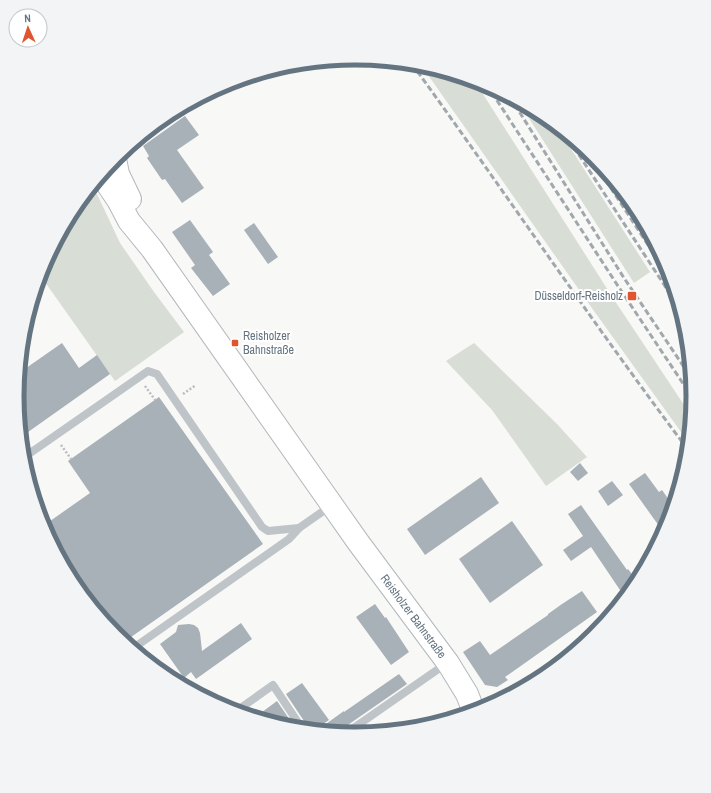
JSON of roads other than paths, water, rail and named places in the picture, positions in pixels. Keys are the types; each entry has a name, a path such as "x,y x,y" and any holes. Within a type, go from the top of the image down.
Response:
{"street":[{"name":"Reisholzer Bahnstraße","path":"117,167 118,174 143,225 152,250"},
{"name":"Reisholzer Bahnstraße","path":"105,179 129,221 152,250 358,542 448,663 467,694 472,707"}],"lane":[{"path":"29,454 148,371 157,374 262,527 268,532 299,528"},
{"path":"137,646 289,539 299,528 332,505"},
{"path":"354,728 448,663"},
{"path":"242,707 273,685 298,723"}],"railway":[{"path":"417,71 618,355 683,444"},
{"path":"494,95 687,389"},
{"path":"516,106 624,278 685,369"},
{"path":"574,147 670,294"},
{"path":"603,176 656,258"}],"place":[{"name":"Düsseldorf-Reisholz","path":"632,296"},
{"name":"Reisholzer Bahnstraße","path":"235,343"}]}
